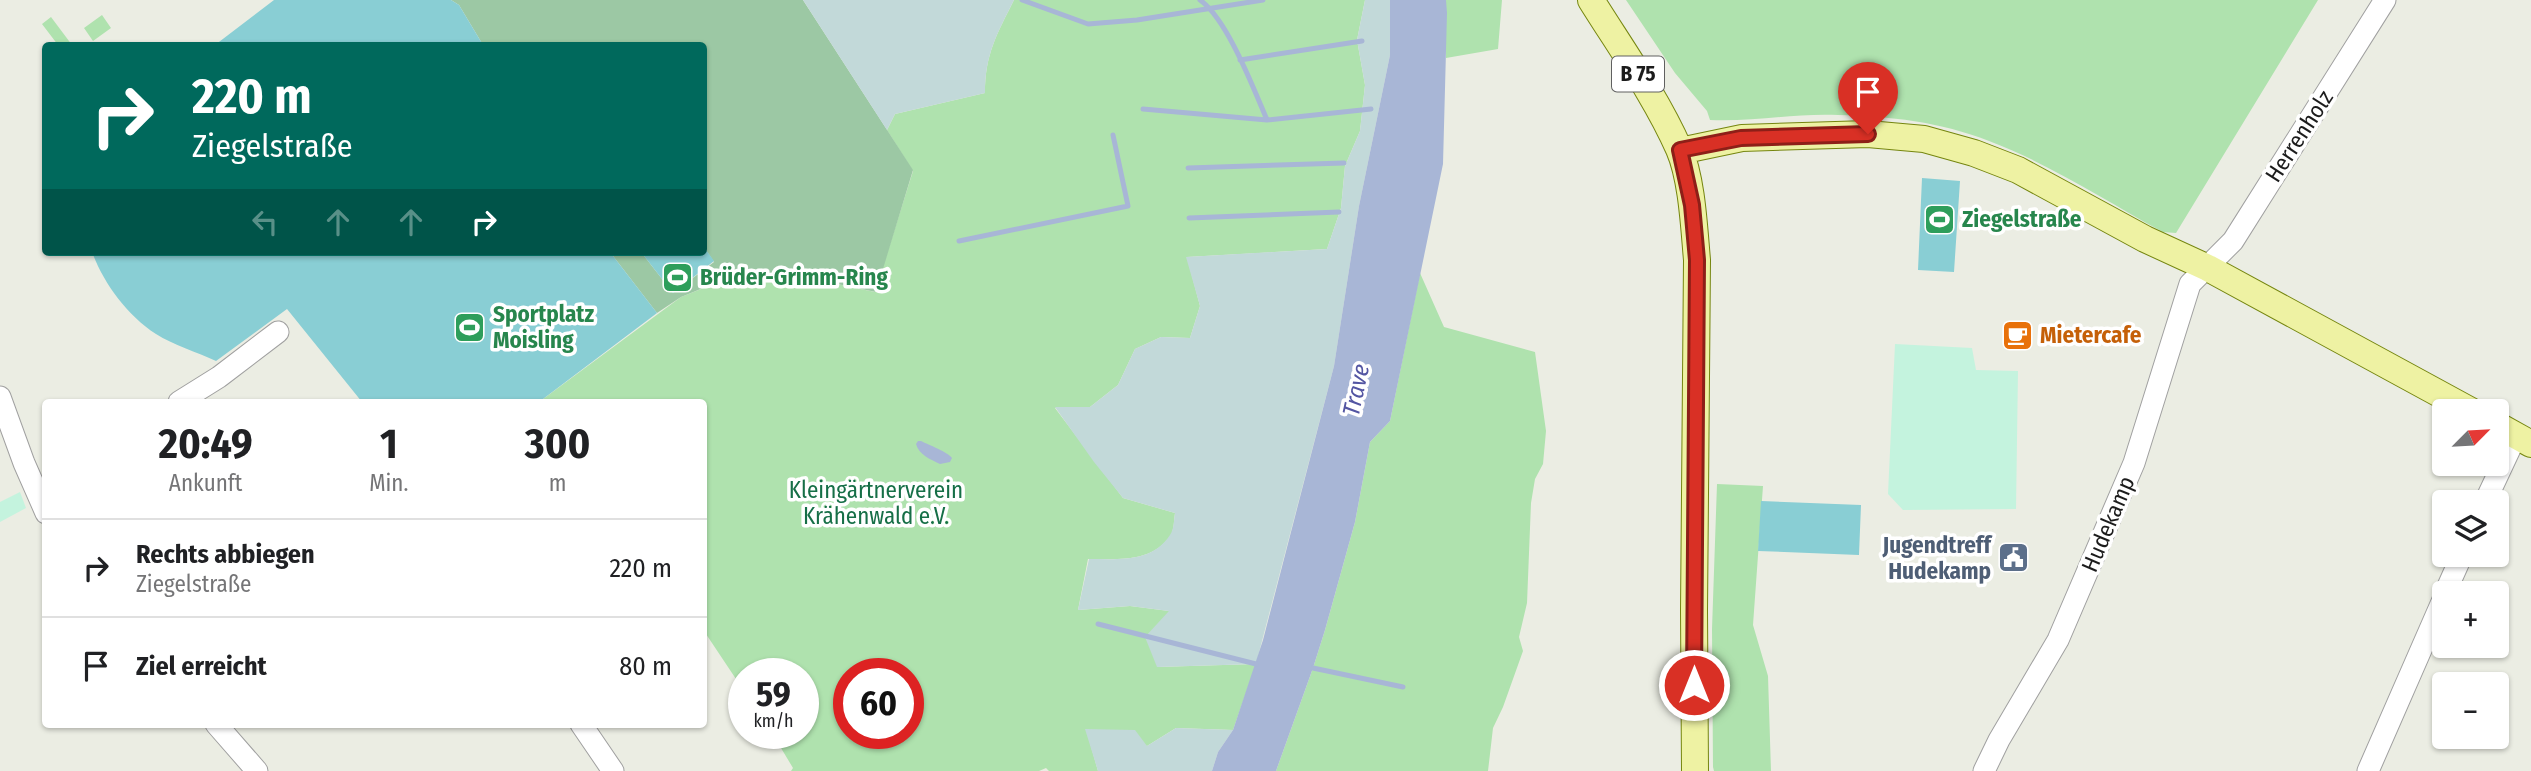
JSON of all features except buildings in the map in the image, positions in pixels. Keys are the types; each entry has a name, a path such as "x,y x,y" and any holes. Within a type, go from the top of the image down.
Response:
{"main road":[{"name":"B 75","path":"1591,0 1644,85 1680,150 1692,205 1697,260 1695,771"},
{"path":"1680,150 1741,138 1868,134 1924,139 1974,153 2018,170 2146,239 2208,268 2449,399"}],"street":[{"name":"Herrenholz","path":"2208,268 2233,240 2385,0"},
{"name":"Hudekamp","path":"1984,771 1999,740 2058,640 2134,463 2190,284 2208,268"},
{"path":"184,399 219,377 278,332"},
{"path":"0,397 36,468 42,495"},
{"path":"2490,490 2515,435"},
{"path":"2368,771 2432,624"},
{"path":"226,728 257,771"},
{"path":"584,728 613,771"}],"green space":[{"path":"451,0 803,0 913,170 876,292 808,278 740,273 681,297 657,313 613,256 644,256 673,293 714,262 707,252 707,42 481,42 459,5"},
{"name":"Kleingärtnerverein Krähenwald e.V.","path":"1014,0 1365,0 1357,40 1365,85 1360,131 1345,166 1341,208 1327,249 1187,257 1200,306 1190,338 1161,337 1135,349 1118,385 1090,407 1055,408 1123,498 1175,513 1171,535 1154,551 1134,558 1088,559 1078,610 1130,606 1169,611 1157,667 1256,664 1233,730 1176,728 1147,746 1086,729 1098,771 1049,771 1046,768 1039,771 791,771 793,768 782,749 819,749 819,658 728,658 728,667 707,636 707,399 543,399 681,297 739,274 808,278 875,292 913,171 887,130 895,114 985,93 990,55"},
{"path":"1446,0 1502,0 1498,49 1446,58"},
{"path":"1626,0 2318,0 2176,233 2163,232 2078,183 2012,150 1952,129 1915,121 1857,116 1710,120 1707,111 1675,73"},
{"path":"102,15 111,28 93,41 84,28"},
{"path":"51,17 70,42 56,42 42,24"},
{"path":"1420,273 1444,327 1535,352 1546,431 1543,464 1535,479 1531,503 1527,603 1519,637 1523,651 1493,728 1488,771 1276,771 1325,630 1355,522 1370,442 1390,421"},
{"path":"1895,344 1972,348 1976,370 2018,371 2016,509 1903,510 1888,494"},
{"path":"1717,484 1763,486 1753,625 1768,676 1771,771 1714,771 1713,767 1712,629"},
{"path":"20,492 26,508 0,522 0,502"}],"shaded area":[{"path":"274,0 451,0 459,5 481,42 219,42"},
{"path":"803,0 1014,0 990,55 985,93 895,114 887,130"},
{"path":"1365,0 1390,0 1390,55 1359,206 1334,366 1256,664 1157,667 1145,637 1169,611 1130,606 1078,610 1089,559 1134,558 1154,551 1171,533 1175,513 1123,498 1055,407 1090,407 1118,385 1135,349 1161,337 1190,338 1200,306 1186,257 1327,249 1341,208 1345,166 1360,131 1365,85 1357,40"},
{"name":"Ziegelstraße","path":"1922,178 1960,181 1954,272 1918,270"},
{"name":"Brüder-Grimm-Ring","path":"707,251 714,261 673,293 644,256 707,256"},
{"name":"Sportplatz Moisling","path":"94,256 613,256 657,313 543,399 360,399 287,309 216,361 177,345 145,326 126,308 103,276"},
{"path":"1761,501 1861,505 1859,555 1758,551"},
{"path":"1176,728 1233,730 1218,752 1212,771 1098,771 1085,729 1135,730 1147,746"}],"water":[{"name":"Trave","path":"1390,0 1446,0 1447,13 1443,164 1390,421 1370,442 1355,522 1325,630 1276,771 1212,771 1218,752 1233,730 1263,640 1334,366 1359,206 1390,55"},
{"path":"918,441 947,453 952,458 950,462 940,464 925,456 917,448"}],"waterway":[{"path":"1022,0 1088,24 1137,20 1263,0"},
{"path":"1200,0 1220,22 1229,38 1267,120 1371,109"},
{"path":"1240,60 1362,41"},
{"path":"1143,109 1267,120"},
{"path":"959,241 1128,206 1113,135"},
{"path":"1188,168 1344,163"},
{"path":"1189,218 1339,212"},
{"path":"1098,624 1256,664"},
{"path":"1313,668 1403,687"}],"place":[{"name":"Ziegelstraße","path":"1939,219"},
{"name":"Brüder-Grimm-Ring","path":"677,277"},
{"name":"Sportplatz Moisling","path":"470,327"},
{"name":"Mietercafe","path":"2017,335"},
{"name":"Jugendtreff Hudekamp","path":"2014,558"}],"route":[{"path":"1694,685 1697,260 1692,205 1680,150 1741,138 1868,134"}]}
